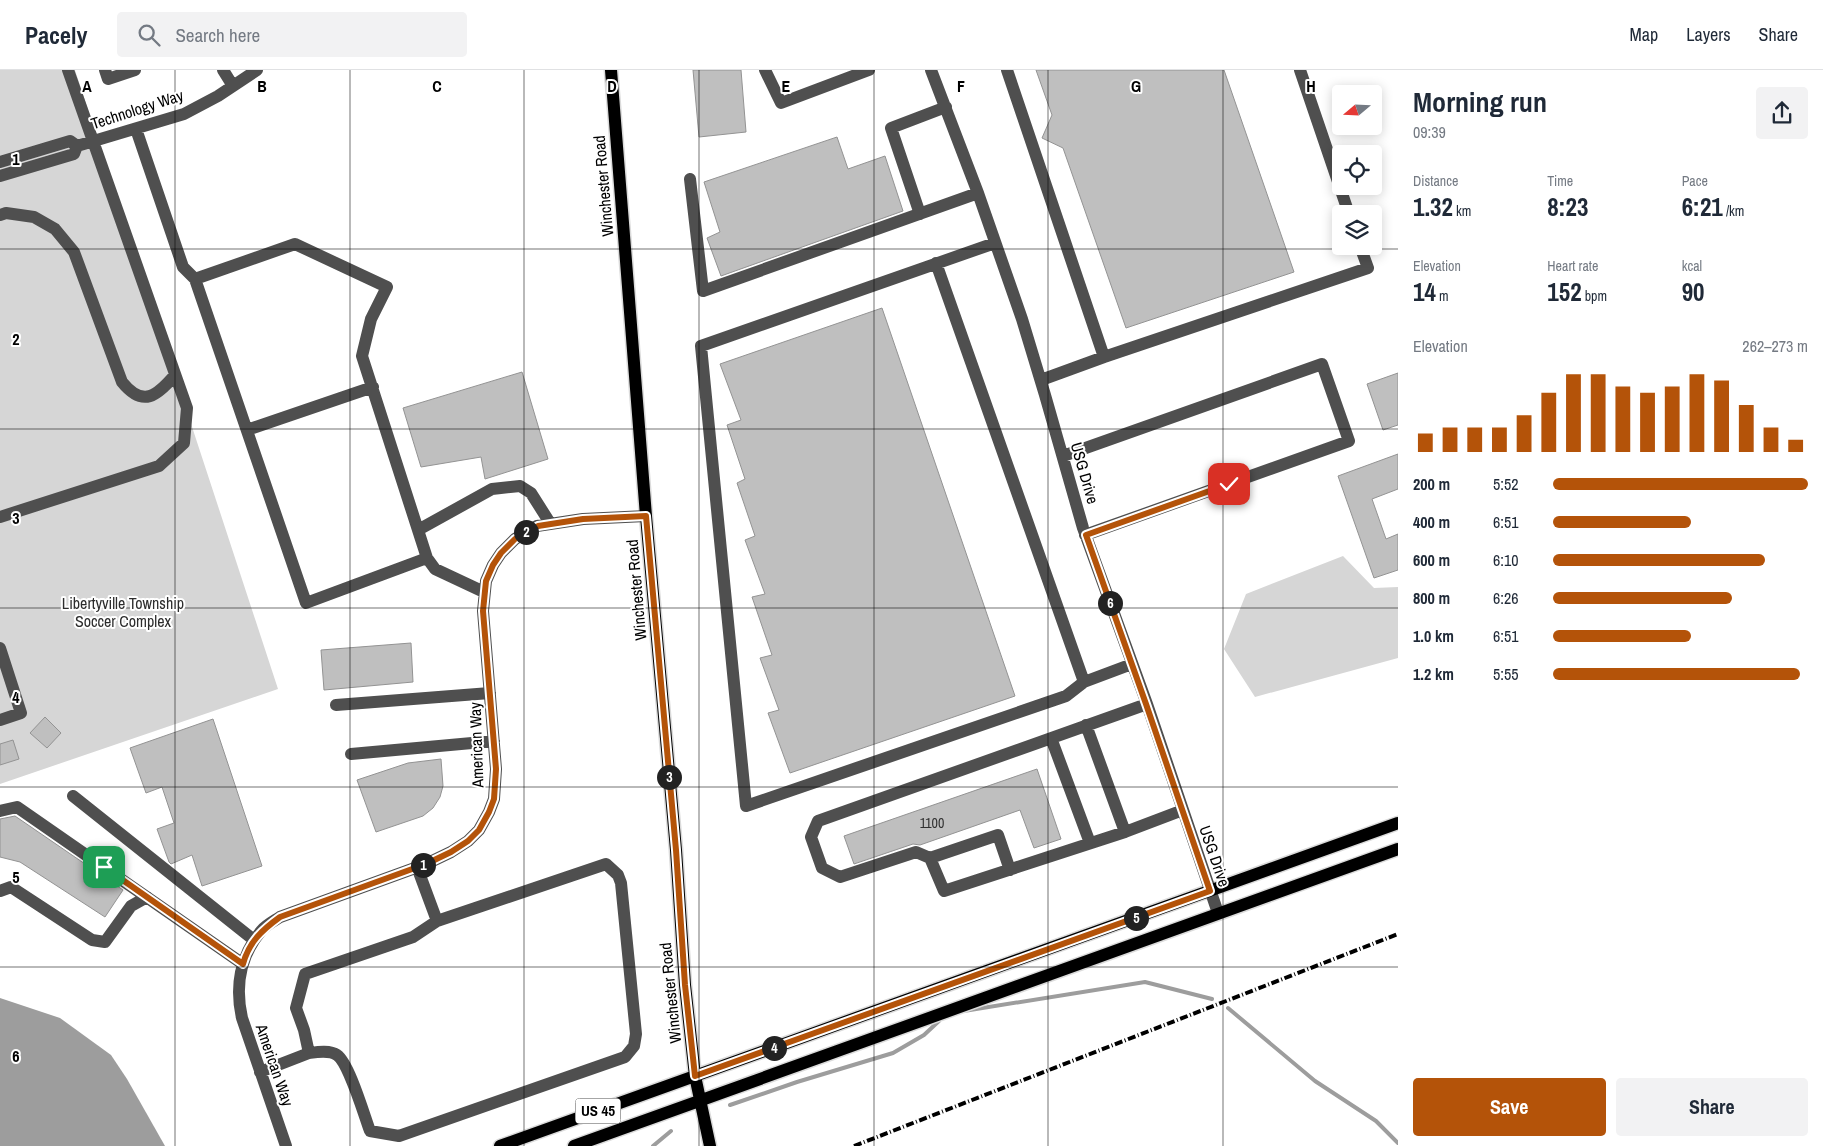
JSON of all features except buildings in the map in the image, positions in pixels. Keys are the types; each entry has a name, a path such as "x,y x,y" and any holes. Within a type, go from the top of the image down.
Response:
{"main road":[{"name":"Winchester Road","path":"610,70 646,516 676,850 685,985 695,1076 710,1146"},
{"name":"US 45","path":"500,1146 1398,823"},
{"name":"US 45","path":"574,1146 1398,849"}],"street":[{"path":"0,518 159,466 184,443 187,408 68,70"},
{"path":"105,70 108,79 135,70"},
{"path":"223,70 233,86"},
{"name":"Technology Way","path":"77,146 184,114 218,96 257,70"},
{"path":"765,70 781,103 855,72 869,70"},
{"name":"USG Drive","path":"931,70 978,193 1040,380 1086,535 1218,913"},
{"path":"1006,70 1104,357"},
{"path":"1300,70 1346,205"},
{"path":"920,214 891,128 946,107"},
{"path":"136,129 183,267 195,279 306,603 427,558"},
{"path":"0,162 70,141 77,146 74,154 0,176"},
{"path":"690,179 703,291 978,193"},
{"path":"0,214 6,213 34,217 55,230 74,252 122,382 130,391 145,397 157,395 175,376"},
{"path":"995,243 701,346 746,806 1066,696 1084,682 1132,664"},
{"path":"195,279 295,244 388,287 371,319 362,356 427,558 435,568 484,592"},
{"path":"1040,380 1368,268 1363,255"},
{"path":"936,264 1084,682"},
{"path":"1063,456 1322,364 1349,441 1086,535"},
{"path":"246,430 372,387"},
{"path":"418,530 492,488 520,486 531,493 550,523"},
{"name":"American Way","path":"286,1146 242,1018 238,1001 239,980 245,956 254,940 262,929 290,912 417,867 451,852 468,841 479,830 494,799 496,769 483,611 484,592 493,565 501,553 515,539 529,529 550,523 583,519 646,516"},
{"path":"0,648 21,713 0,720"},
{"path":"336,705 490,693"},
{"path":"1010,870 998,835 930,858 916,852 840,877 822,868 811,837 818,822 1146,704"},
{"path":"1086,725 1125,832"},
{"path":"1052,738 1090,843"},
{"path":"351,754 494,741"},
{"path":"73,796 254,940"},
{"path":"0,811 17,808 243,964"},
{"path":"930,858 944,892 1125,832 1183,810"},
{"path":"260,1072 309,1053 323,1052 336,1054 346,1065 370,1131 399,1136 625,1056 634,1046 636,1034 621,883 618,875 606,864 437,921 413,937 305,974 296,1008 304,1030 309,1053"},
{"path":"417,867 437,921"},
{"path":"0,891 11,887 92,940 105,942 131,906 147,897"}],"green space":[{"name":"Libertyville Township Soccer Complex","path":"0,70 75,70 278,689 0,784"},
{"path":"1343,556 1374,588 1398,587 1398,658 1255,697 1224,649 1246,594"}],"shaded area":[{"path":"0,998 60,1018 111,1055 127,1079 165,1146 0,1146"}],"waterway":[{"path":"964,1011 1145,982 1212,999"},
{"path":"1228,1008 1315,1081 1376,1121 1398,1143"},
{"path":"730,1105 797,1082 893,1053 924,1035 939,1021"},
{"path":"653,1146 671,1131"}],"railway":[{"path":"854,1146 1398,934"}],"route":[{"path":"104,867 243,964 245,956 262,929 280,917 426,864 468,841 479,830 494,799 496,769 483,611 486,581 493,565 501,553 515,539 529,529 538,526 560,521 646,516 676,850 685,985 695,1076 1210,891 1086,535 1229,484"}]}
